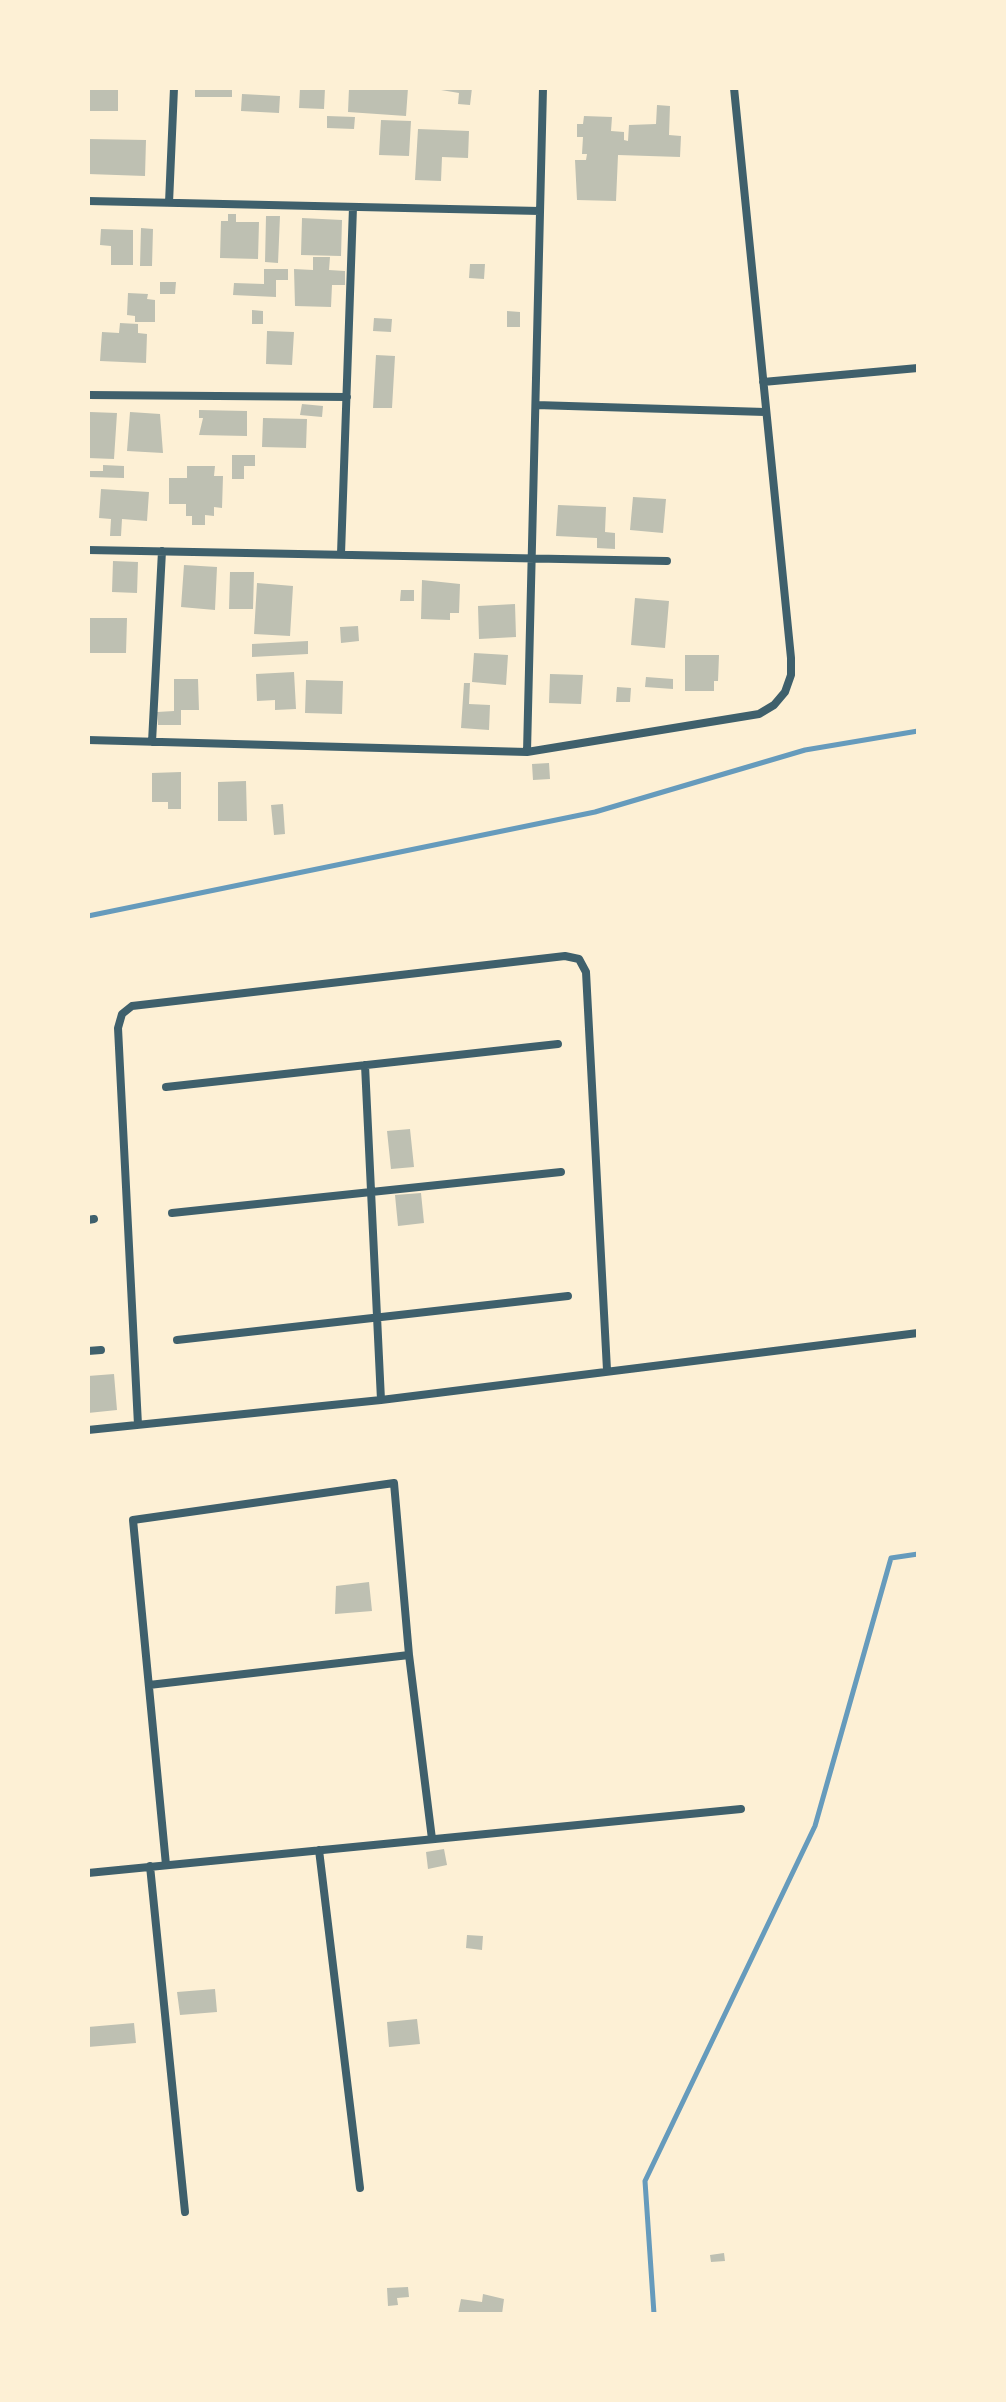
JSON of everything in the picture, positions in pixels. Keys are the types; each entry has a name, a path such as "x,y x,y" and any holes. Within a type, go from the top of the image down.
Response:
{"street":[{"path":"169,203 174,88"},
{"path":"527,752 543,88"},
{"path":"88,740 527,752 759,714 774,705 785,692 791,675 791,658 734,88"},
{"path":"88,201 540,211"},
{"path":"341,554 353,207"},
{"path":"763,382 918,368"},
{"path":"88,395 347,397"},
{"path":"536,405 765,412"},
{"path":"88,550 667,561"},
{"path":"152,742 162,551"},
{"path":"138,1425 119,1020 132,1006 565,956 579,959 586,972 607,1370"},
{"path":"166,1087 558,1044"},
{"path":"365,1065 381,1400"},
{"path":"172,1213 561,1172"},
{"path":"177,1340 568,1296"},
{"path":"88,1430 381,1400 918,1333"},
{"path":"88,1351 101,1350"},
{"path":"166,1865 133,1520 394,1483 409,1655 432,1839"},
{"path":"149,1685 409,1655"},
{"path":"88,1873 741,1809"},
{"path":"319,1850 360,2188"},
{"path":"150,1866 185,2212"}],"building":[{"path":"88,88 118,88 118,111 88,111"},
{"path":"195,88 232,88 232,97 195,97"},
{"path":"300,88 325,88 324,109 299,108"},
{"path":"349,88 408,88 406,116 348,112"},
{"path":"429,88 472,88 470,105 458,104 459,93"},
{"path":"242,94 280,96 279,113 241,111"},
{"path":"657,105 670,106 669,135 681,136 680,157 618,155 616,201 577,200 575,160 586,160 587,154 582,154 583,137 577,137 577,124 583,124 584,116 612,117 611,131 624,132 624,140 628,141 629,125 656,124"},
{"path":"327,116 355,117 354,129 327,128"},
{"path":"381,120 411,121 409,156 379,155"},
{"path":"418,129 469,131 468,158 442,157 441,181 415,180"},
{"path":"88,139 146,140 145,176 88,174"},
{"path":"228,214 236,214 236,222 259,222 258,259 220,258 221,221 228,221"},
{"path":"266,216 280,216 278,263 265,262"},
{"path":"302,218 342,220 341,256 301,255"},
{"path":"141,228 153,229 152,266 140,266"},
{"path":"101,229 133,230 133,265 111,265 111,246 100,245"},
{"path":"313,257 330,257 329,270 345,271 345,285 332,285 331,307 295,306 294,269 313,270"},
{"path":"470,264 485,264 484,279 469,278"},
{"path":"264,269 288,269 288,280 276,280 276,297 233,295 234,283 264,284"},
{"path":"160,282 176,282 175,294 160,294"},
{"path":"128,293 148,294 147,299 155,300 155,322 135,322 135,316 127,315"},
{"path":"252,310 263,311 263,324 252,324"},
{"path":"507,311 520,312 520,327 507,327"},
{"path":"374,318 392,319 391,332 373,331"},
{"path":"120,323 138,324 138,333 147,334 146,363 100,361 102,332 119,333"},
{"path":"267,331 294,332 292,365 266,364"},
{"path":"376,355 395,356 392,408 373,408"},
{"path":"302,404 323,406 322,417 300,415"},
{"path":"199,410 247,411 247,436 199,435 203,418 199,418"},
{"path":"90,412 117,413 114,459 88,458"},
{"path":"130,412 160,414 163,453 127,451"},
{"path":"263,418 307,419 306,448 262,447"},
{"path":"232,455 255,455 255,466 244,466 244,479 232,479"},
{"path":"103,465 124,466 124,478 88,477 88,471 103,471"},
{"path":"187,466 215,466 214,476 223,476 222,508 214,507 214,516 205,515 205,525 192,525 192,516 186,516 186,504 169,504 169,478 187,478"},
{"path":"101,489 149,492 147,521 122,519 121,536 110,536 111,519 99,518"},
{"path":"633,497 666,499 663,533 630,530"},
{"path":"558,505 606,507 605,532 615,533 615,549 597,548 597,538 556,536"},
{"path":"113,561 138,562 137,593 112,592"},
{"path":"184,565 217,567 215,610 181,607"},
{"path":"230,572 254,572 253,609 229,609"},
{"path":"422,580 460,584 459,613 450,613 450,620 421,619"},
{"path":"257,583 293,586 290,636 254,634"},
{"path":"401,590 414,590 414,601 400,601"},
{"path":"635,598 669,601 665,648 631,645"},
{"path":"515,604 516,637 479,639 478,606"},
{"path":"88,618 127,618 126,653 88,653"},
{"path":"358,626 359,641 341,643 340,627"},
{"path":"308,641 308,654 252,657 252,644"},
{"path":"474,653 508,655 506,685 472,682"},
{"path":"685,655 719,655 718,681 714,681 714,691 685,691"},
{"path":"294,672 296,709 275,710 275,700 257,701 256,674"},
{"path":"550,674 583,675 581,704 549,703"},
{"path":"646,677 673,679 673,689 645,687"},
{"path":"174,679 198,679 199,710 181,710 181,725 158,725 157,712 174,711"},
{"path":"306,680 343,681 342,714 305,713"},
{"path":"464,683 470,683 469,704 490,705 489,730 461,728"},
{"path":"617,687 631,688 630,702 616,702"},
{"path":"549,763 550,779 533,780 532,764"},
{"path":"181,772 181,809 168,809 168,802 152,802 152,773"},
{"path":"246,781 247,821 218,821 218,782"},
{"path":"283,804 285,834 274,835 271,805"},
{"path":"410,1129 414,1167 391,1169 387,1131"},
{"path":"421,1193 424,1223 398,1226 395,1195"},
{"path":"114,1374 117,1410 88,1413 88,1376"},
{"path":"369,1582 372,1611 335,1614 336,1586"},
{"path":"444,1849 447,1865 428,1869 426,1852"},
{"path":"467,1935 483,1936 482,1950 466,1948"},
{"path":"215,1989 217,2012 180,2015 177,1992"},
{"path":"417,2019 420,2044 389,2047 387,2022"},
{"path":"134,2023 136,2043 88,2047 88,2027"},
{"path":"724,2253 725,2261 711,2262 710,2255"},
{"path":"408,2287 409,2297 397,2298 398,2305 388,2306 387,2288"},
{"path":"483,2294 504,2299 502,2314 458,2314 461,2299 482,2302"}],"waterway":[{"path":"88,916 595,812 805,750 918,731"},
{"path":"654,2314 645,2181 815,1826 891,1558 918,1554"}]}
